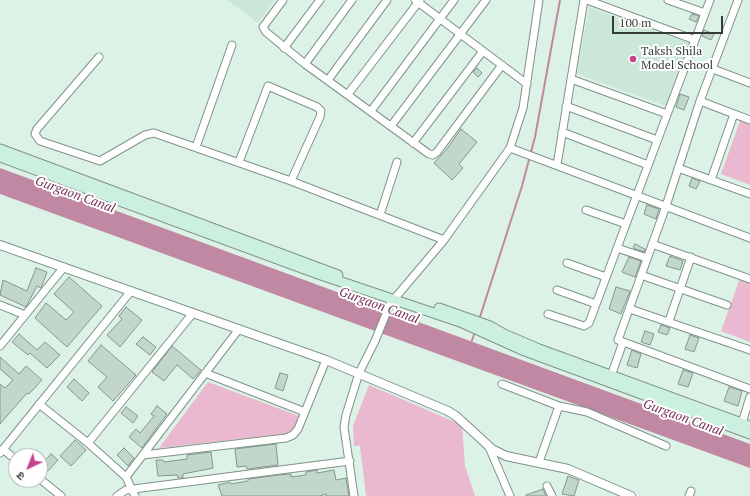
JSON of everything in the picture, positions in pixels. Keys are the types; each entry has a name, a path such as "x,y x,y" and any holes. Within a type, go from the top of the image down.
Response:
{"main road":[{"path":"0,149 392,301"},
{"path":"0,157 392,301 461,319 611,376 746,424"},
{"path":"488,330 522,350 750,434"}],"street":[{"path":"283,0 263,29 305,64 429,154 437,152 502,65"},
{"path":"284,48 320,0"},
{"path":"305,64 352,0"},
{"path":"328,80 387,0"},
{"path":"371,111 454,0"},
{"path":"391,126 486,0"},
{"path":"354,496 344,427 346,415 359,373 377,337 392,301 444,240 510,148 519,122 527,84 539,0"},
{"path":"556,165 586,0 695,40"},
{"path":"668,0 705,13"},
{"path":"548,314 585,326 589,323 710,0"},
{"path":"738,0 700,101 666,206 618,340 750,388"},
{"path":"348,94 418,1 527,84"},
{"path":"196,147 232,45"},
{"path":"413,143 483,51"},
{"path":"99,57 37,129 37,138 56,147 100,161 150,133 239,162 444,240"},
{"path":"712,69 750,83"},
{"path":"571,79 667,114"},
{"path":"239,162 268,86 321,110 320,117 291,181"},
{"path":"700,101 750,120"},
{"path":"566,106 657,140"},
{"path":"711,180 734,114"},
{"path":"562,132 648,165"},
{"path":"510,148 750,238"},
{"path":"380,215 397,162"},
{"path":"678,168 749,192"},
{"path":"586,210 626,224"},
{"path":"652,244 750,279"},
{"path":"0,245 359,373 452,414 489,447 506,456 539,462 568,470 631,496"},
{"path":"617,248 647,258"},
{"path":"669,321 690,257"},
{"path":"567,263 606,277"},
{"path":"0,346 64,267"},
{"path":"641,275 727,305"},
{"path":"557,290 596,304"},
{"path":"2,451 131,291"},
{"path":"0,305 25,315"},
{"path":"630,309 669,321 750,350"},
{"path":"88,443 193,313"},
{"path":"126,478 239,329"},
{"path":"611,376 623,342"},
{"path":"143,455 286,438 298,430 326,360"},
{"path":"205,373 305,412"},
{"path":"502,384 559,406 587,412 666,446"},
{"path":"746,424 750,397"},
{"path":"39,404 88,443 126,478 133,493"},
{"path":"539,462 559,406"},
{"path":"489,447 510,496"},
{"path":"117,496 123,491 133,493 350,461"},
{"path":"48,485 61,496"},
{"path":"547,486 552,496"}],"shaded area":[{"path":"227,0 275,0 258,23"},
{"name":"Taksh Shila Model School","path":"589,7 691,44 669,107 577,74"},
{"path":"741,118 750,121 750,185 721,174"},
{"path":"0,168 750,444 750,468 0,194"},
{"path":"740,278 750,282 750,342 721,331"},
{"path":"208,382 299,416 292,433 159,448"},
{"path":"369,385 462,425 465,466 475,496 366,496 360,446 354,446 353,426"}],"building":[{"path":"692,14 699,16 696,22 689,19"},
{"path":"704,30 714,34 711,40 702,36"},
{"path":"477,68 482,73 478,77 473,72"},
{"path":"680,94 689,97 684,110 676,107"},
{"path":"461,129 477,142 459,164 463,168 452,180 434,163 447,149"},
{"path":"692,178 700,181 696,189 689,186"},
{"path":"647,205 659,209 656,219 644,214"},
{"path":"635,244 645,249 644,252 633,248"},
{"path":"670,256 683,261 680,270 666,266"},
{"path":"629,257 641,261 635,277 622,272"},
{"path":"36,268 47,272 41,288 37,286 26,307 0,295 3,280 27,291"},
{"path":"69,277 102,306 67,347 35,318 46,303 66,320 74,312 54,294"},
{"path":"616,287 630,291 621,314 609,309"},
{"path":"126,307 142,320 120,347 107,335 122,319 119,316"},
{"path":"661,325 670,328 667,335 658,332"},
{"path":"645,331 654,334 650,345 641,342"},
{"path":"19,334 37,350 45,342 60,355 47,368 30,353 28,355 12,342"},
{"path":"690,335 699,338 694,352 685,349"},
{"path":"143,337 156,347 150,355 136,344"},
{"path":"101,345 136,375 113,401 98,387 107,377 88,361"},
{"path":"172,346 201,370 193,379 177,365 164,381 152,372"},
{"path":"632,350 641,354 637,368 627,365"},
{"path":"0,357 19,374 26,366 42,380 29,394 27,393 0,424 0,384 5,388 13,380 0,369"},
{"path":"683,370 693,373 688,387 678,384"},
{"path":"280,373 288,375 283,391 275,388"},
{"path":"74,379 89,393 82,401 67,387"},
{"path":"729,387 742,391 738,406 724,401"},
{"path":"157,406 167,414 142,448 129,437 136,429 140,433 154,416 151,414"},
{"path":"126,407 138,416 133,423 121,413"},
{"path":"75,440 86,450 71,466 60,456"},
{"path":"276,444 278,465 247,469 246,466 237,467 235,449"},
{"path":"124,448 134,458 128,466 117,455"},
{"path":"211,452 213,468 183,474 183,478 178,478 177,475 158,476 156,460 163,460 164,462 187,459 187,455"},
{"path":"51,454 58,460 48,471 48,457"},
{"path":"317,470 317,473 334,470 336,480 346,478 349,496 326,496 326,494 320,496 222,496 218,485 279,475 291,474 291,477 306,475 306,472"},
{"path":"568,476 579,480 574,496 562,494"},
{"path":"543,489 546,496 526,496 526,495"}],"waterway":[{"path":"479,320 522,186 535,137 560,0"},
{"path":"471,343 475,332"}],"place":[{"name":"Taksh Shila Model School","path":"633,59"}],"water label":[{"name":"Gurgaon Canal","path":"75,195"},
{"name":"Gurgaon Canal","path":"379,306"},
{"name":"Gurgaon Canal","path":"683,418"}]}
